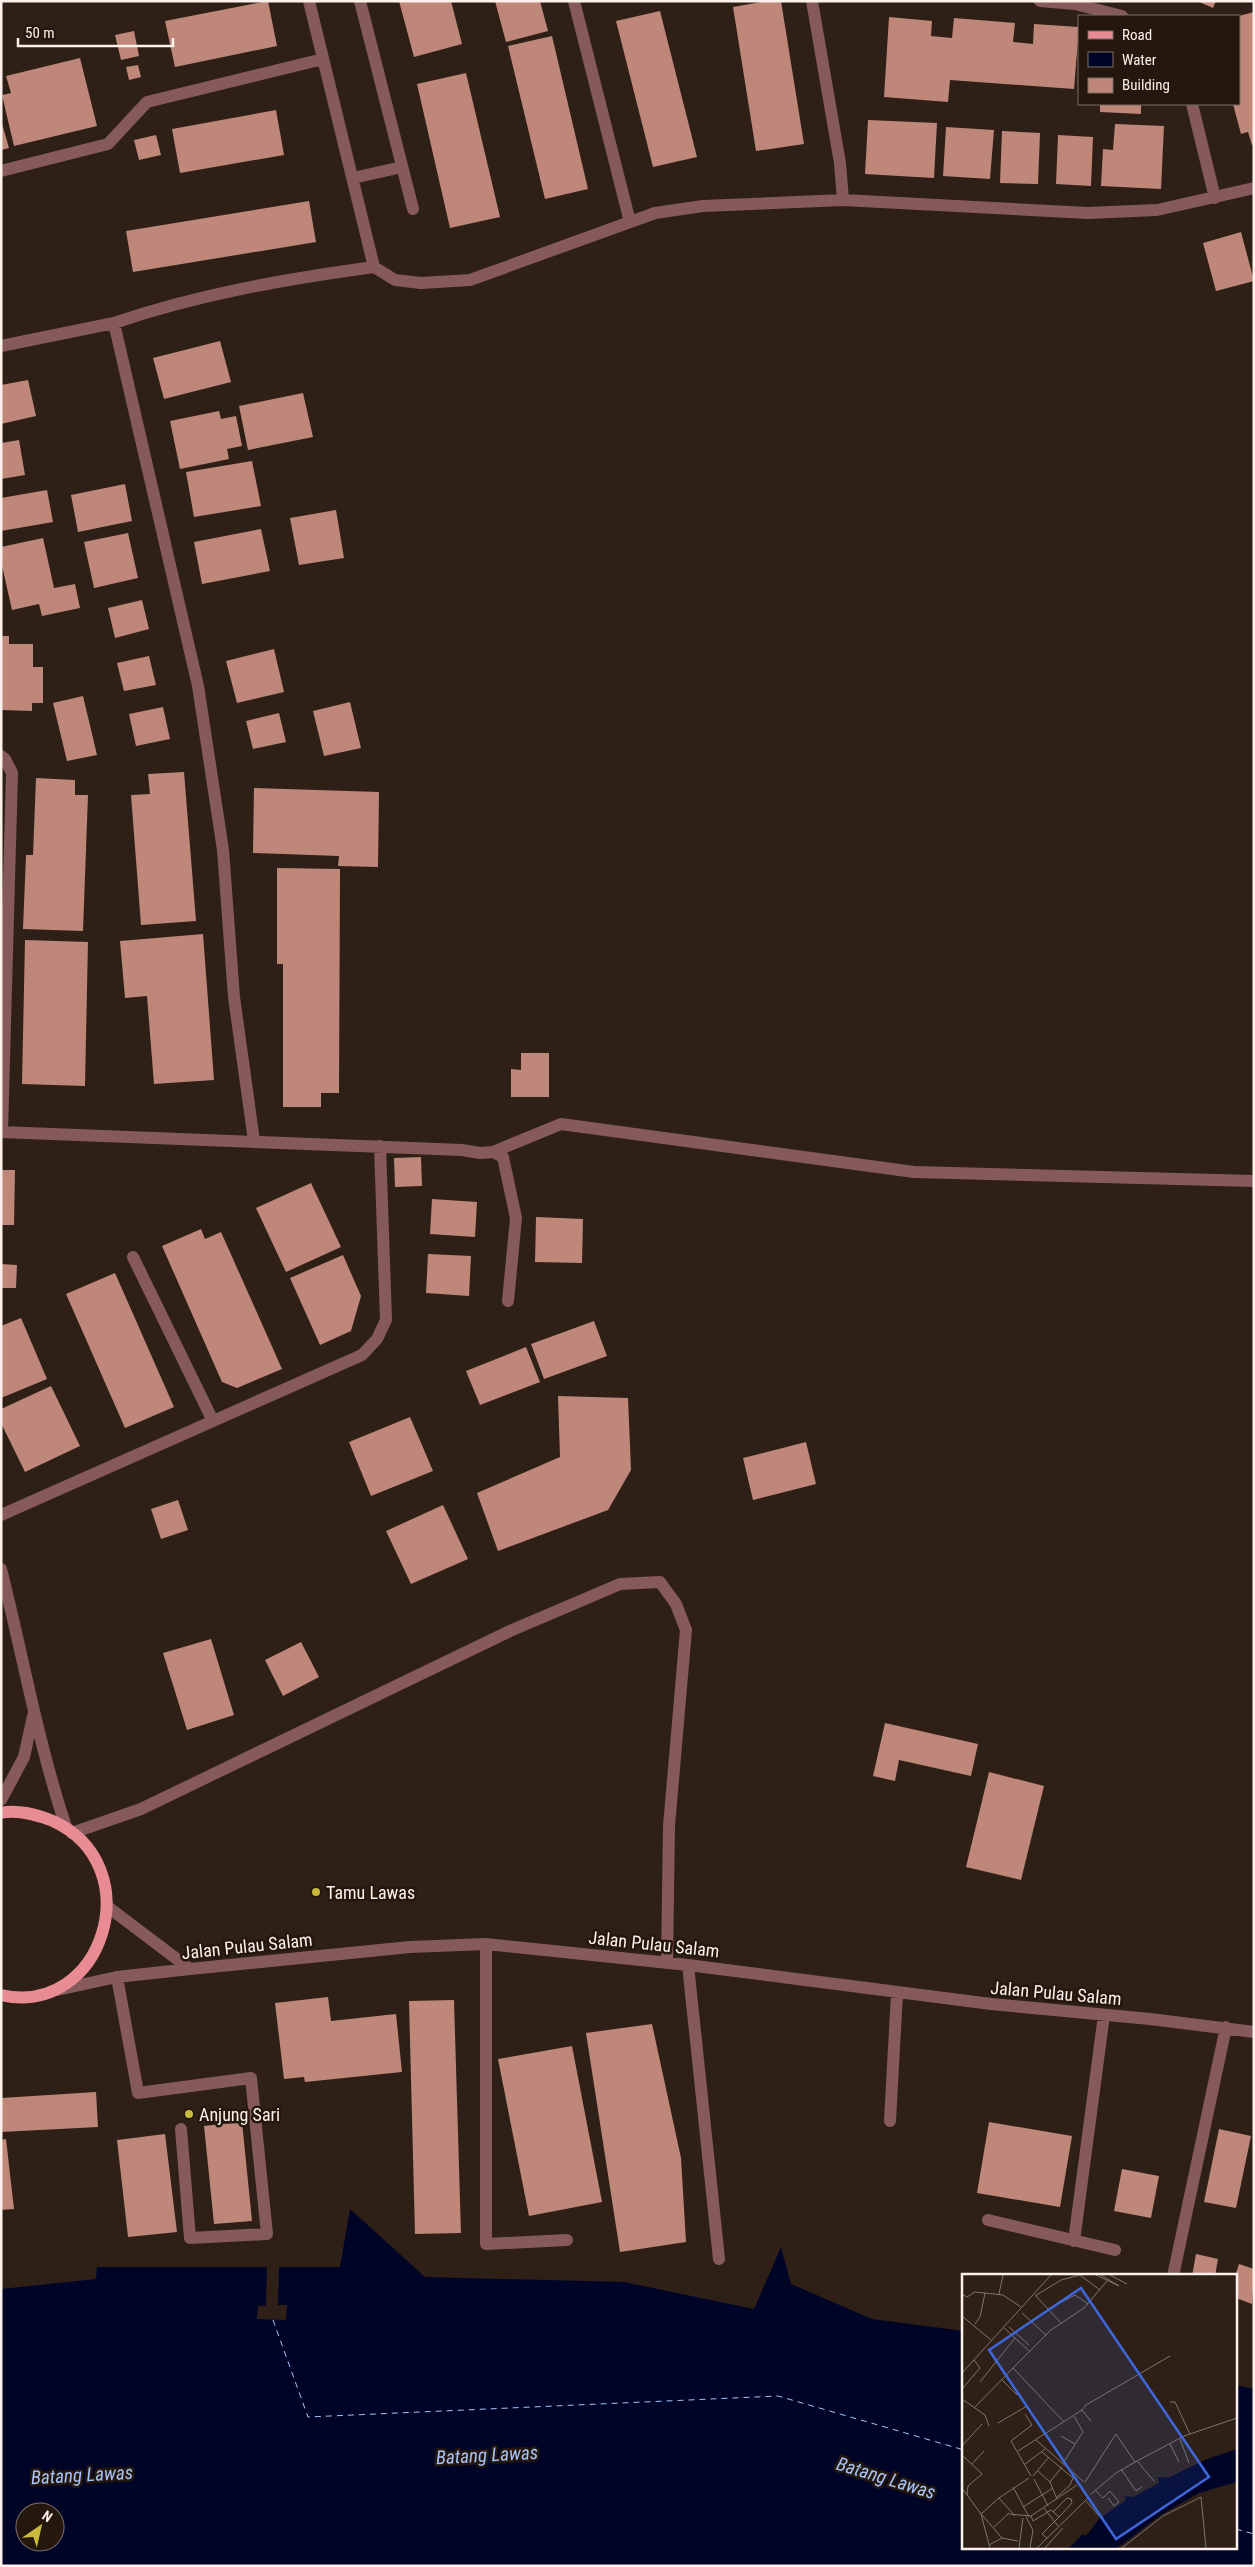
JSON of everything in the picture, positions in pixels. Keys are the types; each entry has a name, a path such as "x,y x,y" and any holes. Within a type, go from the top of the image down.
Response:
{"main road":[{"path":"1,1813 38,1815 69,1830 89,1849 103,1876 108,1907 102,1937 87,1964 64,1984 50,1992 35,1996 5,1998"}],"street":[{"path":"309,1 374,267"},
{"path":"360,1 413,210"},
{"path":"574,1 630,222"},
{"path":"812,1 840,163 843,200"},
{"path":"1040,1 1075,4 1118,15"},
{"path":"1,171 108,144 147,102 324,60"},
{"path":"1192,105 1216,198"},
{"path":"353,178 402,167"},
{"path":"1,346 114,323 162,307 281,280 374,267 395,280 421,283 470,280 655,213 703,206 843,200 1088,214 1157,210 1254,188"},
{"path":"114,323 198,686 223,850 234,997 254,1142"},
{"path":"1,756 6,759 12,773 2,1132 380,1146 462,1150 480,1153 493,1152 562,1124 914,1172 1254,1182"},
{"path":"1,1515 362,1355 377,1339 386,1320 380,1146"},
{"path":"493,1152 503,1157 516,1218 508,1301"},
{"path":"134,1257 212,1422"},
{"path":"1,1570 33,1714 50,1777 69,1830 141,1809 510,1631 620,1584 660,1582 676,1604 686,1630 668,1826 667,1963"},
{"path":"1,1800 24,1757 33,1714"},
{"path":"108,1907 190,1969"},
{"path":"486,1944 486,2244 567,2240"},
{"name":"Jalan Pulau Salam","path":"50,1992 117,1977 410,1947 486,1944 688,1964 897,1993 1104,2016 1226,2027 1254,2032"},
{"path":"688,1964 719,2259"},
{"path":"117,1977 138,2093 251,2078 267,2234 190,2238 181,2128"},
{"path":"890,2121 897,1993"},
{"path":"1074,2241 1104,2016"},
{"path":"1173,2274 1226,2027"},
{"path":"988,2220 1115,2250"}],"water":[{"name":"Batang Lawas","path":"350,2209 425,2277 624,2282 754,2309 781,2247 791,2284 872,2319 962,2331 962,2550 1238,2550 1238,2385 1254,2389 1254,2566 1,2566 1,2289 96,2279 97,2267 340,2267"}],"pier":[{"path":"267,2265 279,2265 278,2305 287,2305 286,2320 257,2319 258,2306 266,2306"}],"building":[{"path":"268,1 277,46 175,67 165,21"},
{"path":"399,1 451,1 462,44 414,57"},
{"path":"495,1 540,1 548,31 506,42"},
{"path":"767,1 781,1 804,144 756,151 733,7"},
{"path":"1197,1 1216,1 1213,8"},
{"path":"660,11 697,157 653,167 616,21"},
{"path":"1254,12 1254,144 1252,145 1248,132 1241,134 1233,105 1240,105 1240,16"},
{"path":"889,17 932,21 931,36 952,38 954,18 1015,23 1013,42 1033,44 1034,24 1078,27 1074,89 950,80 948,102 884,97"},
{"path":"134,31 139,56 121,60 115,35"},
{"path":"552,36 588,189 545,199 508,46"},
{"path":"80,58 97,126 14,146 2,95 11,93 6,76"},
{"path":"138,65 141,77 129,80 126,67"},
{"path":"466,73 500,217 450,228 417,84"},
{"path":"1100,105 1141,105 1141,114 1100,112"},
{"path":"276,110 284,155 180,173 172,129"},
{"path":"1,120 9,148 1,150"},
{"path":"868,120 937,123 934,178 865,174"},
{"path":"1115,124 1164,126 1161,189 1101,186 1103,149 1113,150"},
{"path":"946,127 994,130 990,179 943,176"},
{"path":"1002,131 1040,133 1038,184 1000,183"},
{"path":"156,135 161,155 139,160 134,140"},
{"path":"1058,135 1093,137 1091,186 1056,184"},
{"path":"309,201 316,242 133,272 126,231"},
{"path":"1241,232 1254,281 1216,291 1203,243"},
{"path":"220,341 231,382 164,399 153,358"},
{"path":"28,380 36,416 1,424 1,385"},
{"path":"303,393 313,437 248,450 239,406"},
{"path":"219,411 221,419 236,416 242,446 227,449 229,459 180,469 170,421"},
{"path":"19,440 25,475 1,479 1,443"},
{"path":"252,461 261,506 194,517 186,472"},
{"path":"125,484 132,521 78,532 71,495"},
{"path":"47,490 53,522 1,531 1,498"},
{"path":"336,510 344,558 299,565 290,518"},
{"path":"261,529 270,571 202,584 194,542"},
{"path":"128,533 138,578 94,588 84,542"},
{"path":"43,538 54,588 75,584 80,608 42,616 39,604 12,610 1,561 1,547"},
{"path":"142,600 149,629 115,638 108,608"},
{"path":"1,636 9,636 9,644 33,644 33,667 43,667 43,703 32,703 32,711 1,710"},
{"path":"274,649 284,692 237,703 226,661"},
{"path":"149,656 156,685 124,691 117,663"},
{"path":"83,696 97,755 67,761 53,703"},
{"path":"350,702 361,748 324,756 313,711"},
{"path":"163,707 170,739 136,746 129,714"},
{"path":"279,713 286,742 253,749 246,721"},
{"path":"184,772 196,921 141,925 131,795 150,794 148,774"},
{"path":"36,778 75,780 75,795 88,795 83,931 23,929 26,855 33,855"},
{"path":"254,788 379,792 378,867 338,866 339,856 253,853"},
{"path":"277,868 340,869 339,1093 321,1093 321,1107 283,1107 283,964 277,964"},
{"path":"203,934 214,1080 154,1084 147,996 125,998 120,941"},
{"path":"25,940 88,942 85,1086 22,1084"},
{"path":"521,1053 549,1053 549,1097 511,1097 511,1069 521,1070"},
{"path":"421,1157 422,1186 395,1187 394,1158"},
{"path":"1,1170 15,1170 14,1225 1,1225"},
{"path":"311,1183 341,1247 286,1272 256,1208"},
{"path":"432,1199 477,1202 475,1237 430,1234"},
{"path":"536,1217 583,1219 582,1263 535,1262"},
{"path":"201,1229 205,1239 221,1232 282,1369 237,1388 222,1382 162,1246"},
{"path":"428,1254 471,1256 469,1296 426,1293"},
{"path":"343,1255 361,1296 351,1331 320,1345 290,1278"},
{"path":"1,1264 17,1265 16,1288 1,1288"},
{"path":"115,1273 174,1407 125,1428 66,1294"},
{"path":"21,1318 47,1379 1,1398 1,1326"},
{"path":"594,1321 607,1356 544,1379 531,1344"},
{"path":"526,1347 540,1382 480,1405 466,1371"},
{"path":"51,1386 80,1446 25,1472 1,1423 1,1409"},
{"path":"558,1396 628,1398 631,1470 608,1510 498,1551 477,1493 560,1457"},
{"path":"410,1417 433,1471 371,1496 349,1442"},
{"path":"806,1442 816,1484 753,1500 743,1458"},
{"path":"178,1500 188,1530 161,1539 151,1509"},
{"path":"443,1505 468,1559 411,1584 386,1531"},
{"path":"211,1639 234,1715 187,1730 163,1653"},
{"path":"301,1642 319,1677 283,1696 265,1660"},
{"path":"885,1723 978,1744 971,1776 899,1760 895,1781 873,1776"},
{"path":"989,1772 1044,1786 1021,1880 966,1867"},
{"path":"328,1997 331,2021 396,2014 402,2072 305,2082 304,2077 284,2079 275,2003"},
{"path":"454,2000 461,2233 415,2234 409,2001"},
{"path":"652,2024 681,2158 686,2242 620,2252 586,2033"},
{"path":"572,2046 602,2202 529,2216 498,2059"},
{"path":"96,2092 98,2127 1,2132 1,2098"},
{"path":"242,2122 252,2221 214,2224 204,2126"},
{"path":"989,2122 1072,2136 1060,2207 977,2193"},
{"path":"1219,2129 1251,2136 1236,2208 1204,2202"},
{"path":"165,2134 177,2232 128,2237 117,2140"},
{"path":"6,2139 14,2209 1,2210 1,2140"},
{"path":"1122,2169 1159,2176 1151,2218 1114,2211"},
{"path":"1196,2254 1218,2259 1215,2274 1192,2274"},
{"path":"1239,2264 1254,2269 1252,2304 1238,2299 1238,2274 1236,2274"}],"ferry route":[{"path":"273,2320 308,2417 778,2396 962,2449"},
{"path":"1238,2530 1254,2534"}],"place":[{"name":"Tamu Lawas","path":"316,1892"},
{"name":"Anjung Sari","path":"189,2114"}]}
